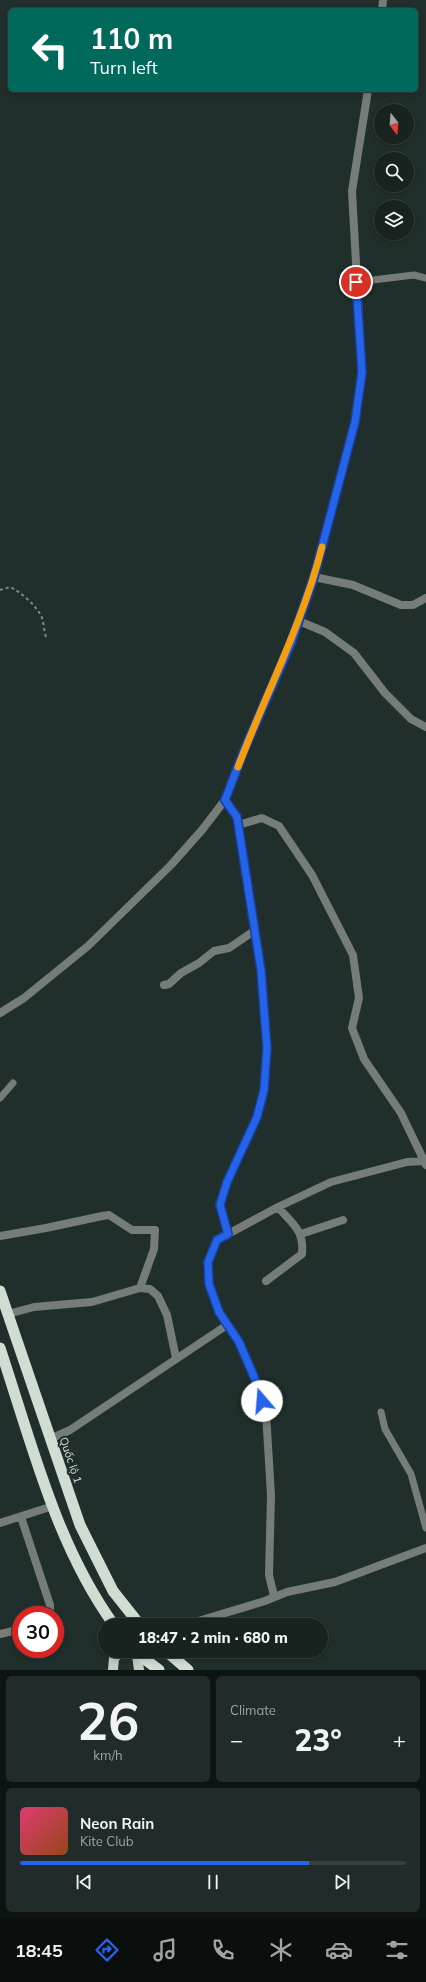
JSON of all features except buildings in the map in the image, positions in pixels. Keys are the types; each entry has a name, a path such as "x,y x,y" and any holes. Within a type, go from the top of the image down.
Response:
{"highway":[{"name":"Quốc lộ 1","path":"0,1292 80,1526 113,1591 134,1618"},
{"path":"0,1348 53,1506 73,1557 87,1586 109,1618"},
{"path":"144,1658 159,1670"},
{"path":"174,1658 188,1670"}],"main road":[{"path":"113,1670 114,1658"},
{"path":"137,1658 138,1670"}],"street":[{"path":"0,1013 24,998 88,946 171,865 225,800 298,621 314,577 355,422 361,380 352,191 368,92"},
{"path":"314,577 353,585 401,605 413,605 426,598"},
{"path":"298,621 325,632 354,653 385,693 411,719 426,727"},
{"path":"225,800 237,817 261,970 267,1048 264,1090 257,1117 227,1182 220,1205 228,1234"},
{"path":"238,825 262,818 279,826 312,875 353,955 359,998 352,1028 364,1059 401,1113 425,1162 407,1162 331,1182 278,1207 217,1240 208,1262 209,1284 219,1312 239,1342 255,1379 266,1412 271,1495 268,1575 274,1596"},
{"path":"164,985 169,984 181,973 199,963 214,951 229,948 254,931"},
{"path":"266,1281 302,1254 303,1242 301,1234 278,1207"},
{"path":"0,1236 109,1215 132,1230 155,1230 154,1249 140,1288"},
{"path":"301,1234 343,1220"},
{"path":"8,1314 34,1307 92,1302 140,1288 150,1289 158,1296 167,1314 176,1358"},
{"path":"50,1439 70,1430 227,1325"},
{"path":"0,1523 53,1506"},
{"path":"21,1517 50,1606"},
{"path":"209,1618 266,1601 274,1596 335,1582 426,1548"},
{"path":"0,1634 12,1631"}],"lane":[{"path":"356,282 414,275 426,278"},
{"path":"0,1098 13,1083"},
{"path":"380,1412 385,1429 411,1474 426,1528"}],"path":[{"path":"0,590 10,587 17,590 28,599 42,616 46,637"}],"slow traffic":[{"path":"238,767 291,643 314,577 322,547"}],"route":[{"path":"262,1401 255,1379 239,1342 219,1312 209,1284 208,1262 217,1240 228,1234 220,1205 227,1182 240,1151 257,1117 264,1090 267,1048 261,970 237,817 225,800 245,748 291,643 314,577 355,422 362,372 356,282"}]}
